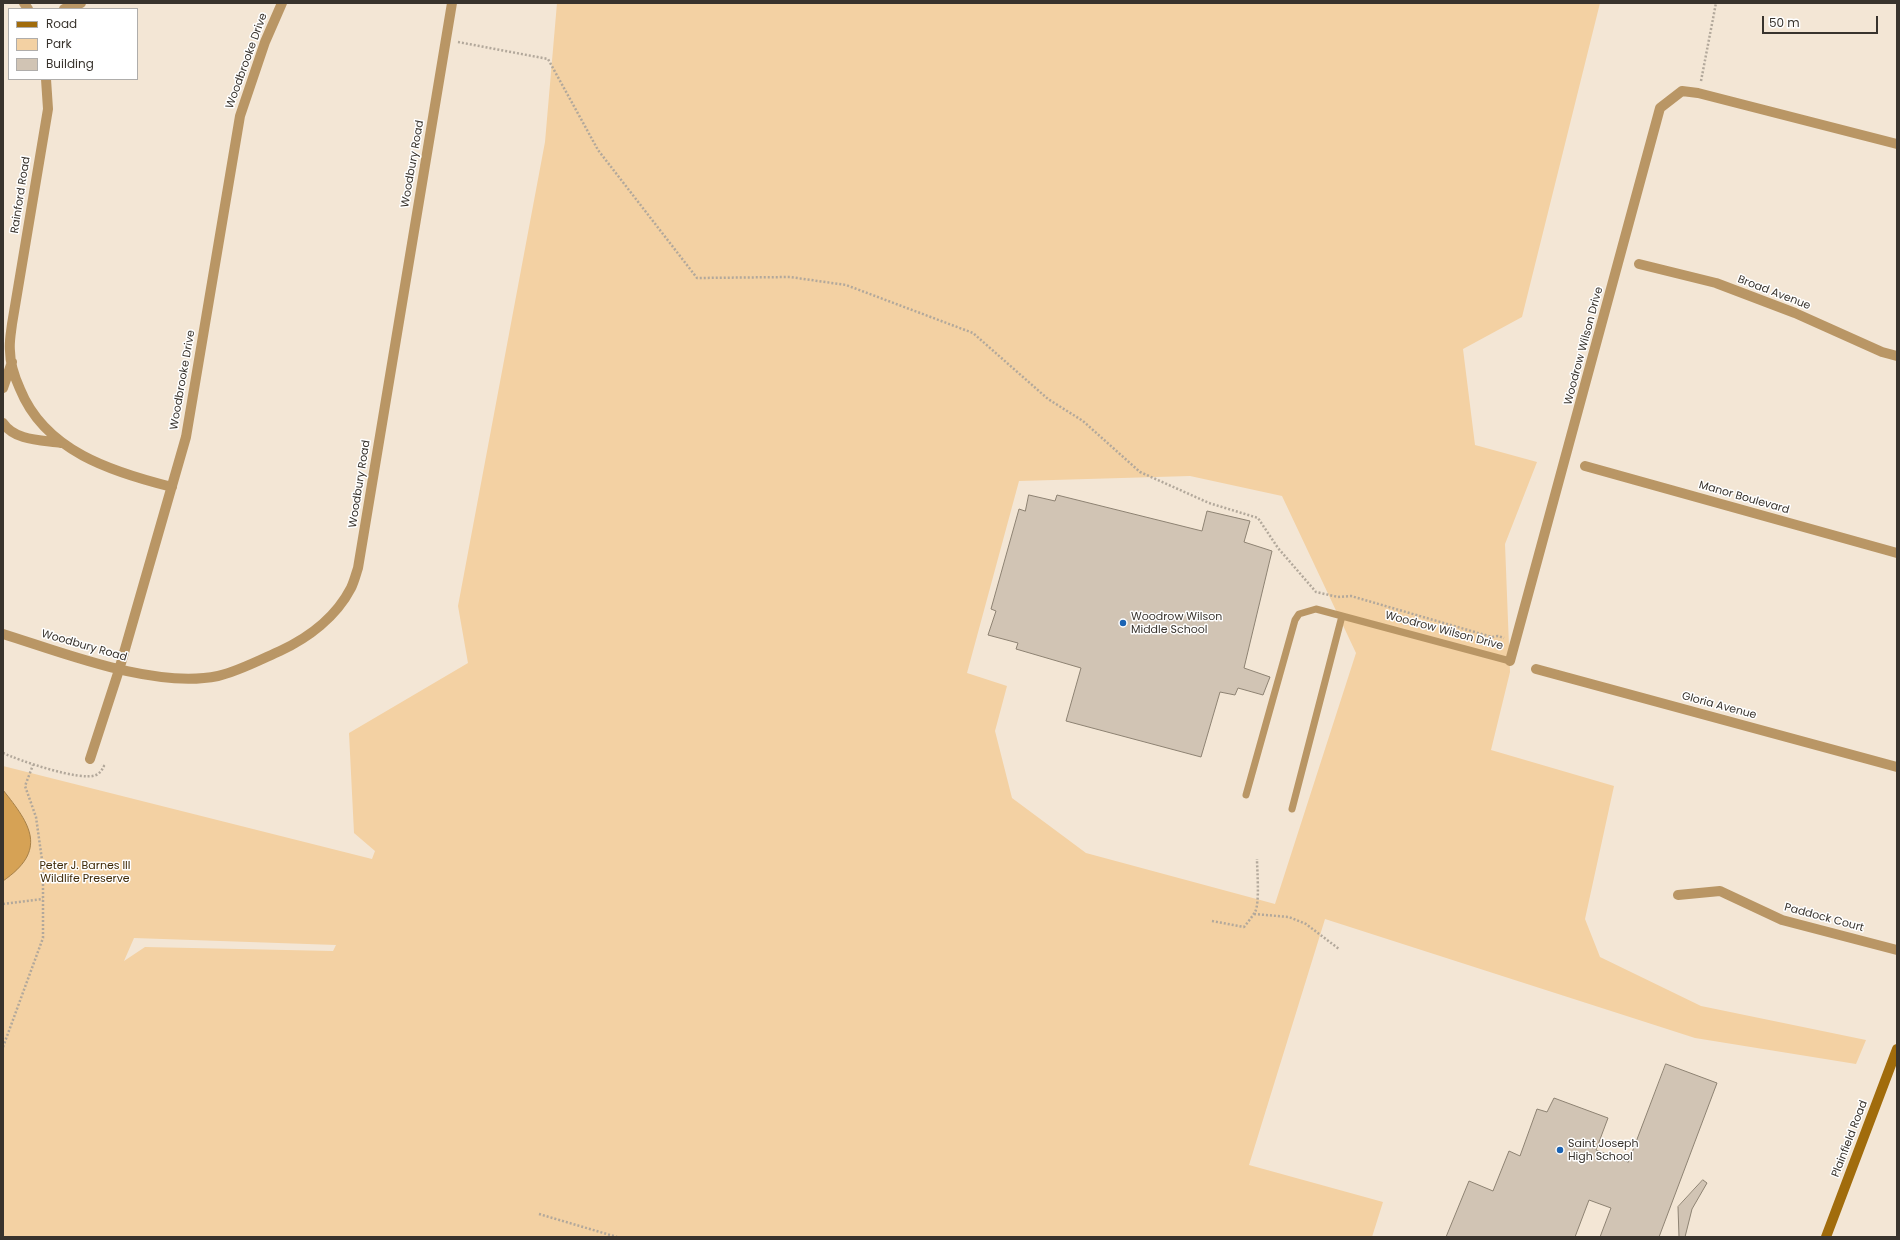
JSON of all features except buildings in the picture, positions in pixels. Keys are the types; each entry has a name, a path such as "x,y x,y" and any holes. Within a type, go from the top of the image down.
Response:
{"street":[{"path":"67,8 81,3"},
{"name":"Woodbrooke Drive","path":"90,759 119,670 186,437 240,116 265,42 282,3"},
{"name":"Woodbury Road","path":"3,634 119,670 178,679 218,676 295,644 319,628 351,588 358,568 452,3"},
{"name":"Rainford Road","path":"46,80 48,109 12,324 10,352 15,379 31,411 42,427 62,443 107,468 129,476 172,486"},
{"name":"Woodrow Wilson Drive","path":"1510,661 1565,463 1660,108 1682,91 1698,93 1897,144"},
{"name":"Broad Avenue","path":"1638,264 1716,283 1796,313 1882,352 1897,356"},
{"path":"3,388 12,362"},
{"path":"3,423 10,431 19,436 62,443"},
{"name":"Manor Boulevard","path":"1585,466 1897,553"},
{"name":"Gloria Avenue","path":"1536,669 1897,767"},
{"name":"Paddock Court","path":"1678,895 1720,891 1782,920 1897,950"},
{"name":"Plainfield Road","path":"1826,1237 1897,1049"}],"lane":[{"name":"Woodrow Wilson Drive","path":"1246,795 1295,620 1299,614 1316,609 1510,661"},
{"path":"1292,809 1342,616"}],"path":[{"path":"1698,93 1716,3"},
{"path":"446,40 548,59 598,150 696,278 790,277 846,285 972,333 1048,399 1083,420 1140,472 1209,503 1258,518 1278,548 1316,592 1338,597 1351,596 1492,637 1498,636 1515,642"},
{"path":"3,753 33,765 66,773 88,776 96,775 104,766 90,759"},
{"path":"3,1047 43,938 43,867 36,817 25,786 33,765"},
{"path":"1212,921 1244,927 1254,914 1256,910 1257,897 1257,859"},
{"path":"3,904 43,899"},
{"path":"1254,914 1289,917 1306,924 1339,949"},
{"path":"539,1214 617,1237"}],"green space":[{"name":"Peter J. Barnes III Wildlife Preserve","path":"557,3 1600,3 1522,317 1463,349 1475,445 1537,462 1505,544 1510,672 1491,750 1614,786 1585,919 1600,957 1701,1006 1866,1040 1856,1064 1695,1038 1325,919 1249,1165 1383,1202 1372,1237 3,1237 3,766 372,859 375,851 354,833 349,733 468,663 458,606 545,142","holes":["1190,476 1282,496 1356,653 1275,904 1086,853 1012,798 995,731 1007,686 967,673 1019,481","134,938 336,945 333,951 145,947 124,961"]}],"shaded area":[{"path":"3,790 27,826 30,837 30,848 26,859 17,870 3,881"}],"place":[{"name":"Woodrow Wilson Middle School","path":"1123,623"},
{"name":"Saint Joseph High School","path":"1560,1150"}]}
